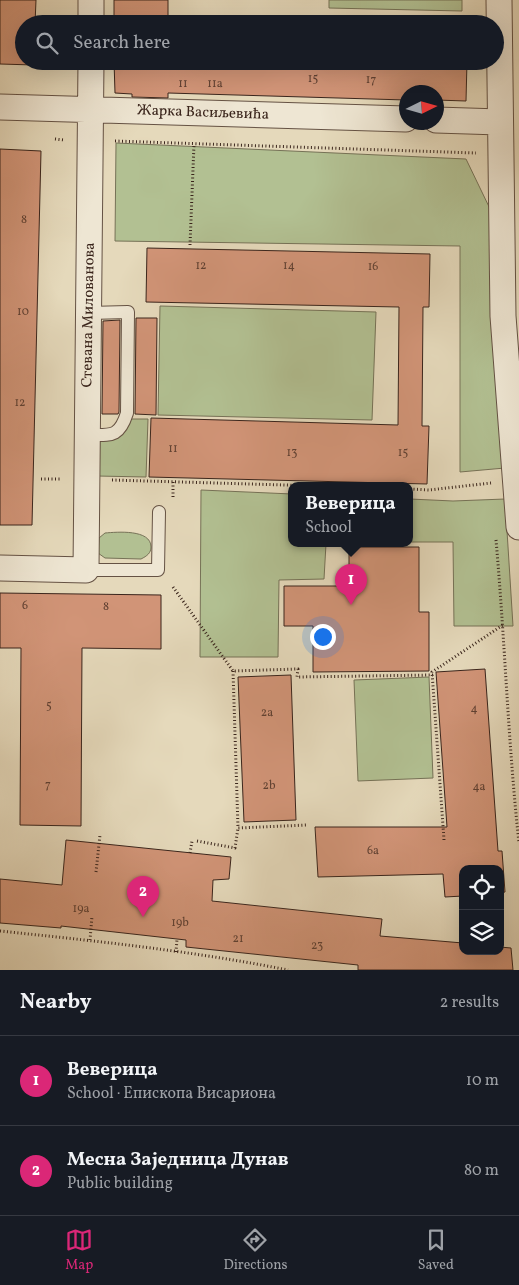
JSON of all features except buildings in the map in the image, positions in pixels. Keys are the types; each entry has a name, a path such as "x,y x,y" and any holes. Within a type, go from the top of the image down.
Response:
{"street":[{"path":"91,0 91,15"},
{"path":"499,0 499,15"},
{"name":"Стевана Милованова","path":"86,570 91,70"},
{"path":"500,70 503,316 516,457 519,527"},
{"name":"Жарка Васиљевића","path":"0,107 92,108 399,119"},
{"path":"444,120 500,122"},
{"path":"0,568 86,570"}],"lane":[{"path":"88,435 108,435 116,432 123,425 127,413 128,312 89,313"},
{"path":"86,570 158,570 159,512"}],"path":[{"path":"55,139 477,153"},
{"path":"190,246 194,144"},
{"path":"173,482 288,485"},
{"path":"413,489 429,490 491,483"},
{"path":"173,587 233,671 238,828 235,848 194,841 190,853"},
{"path":"444,840 432,672 503,625"},
{"path":"233,671 298,669 297,677 432,675"},
{"path":"238,828 307,825"},
{"path":"96,872 100,834"},
{"path":"90,940 92,916"},
{"path":"0,931 90,940 288,970"},
{"path":"176,952 177,939"}],"green space":[{"path":"329,0 462,0 462,11 329,8"},
{"path":"116,143 466,159 493,215 505,468 460,472 460,246 115,241"},
{"path":"160,306 376,312 372,420 158,415"},
{"path":"130,419 148,419 146,477 97,476 98,439"},
{"path":"201,490 288,494 288,547 326,547 324,579 279,580 278,657 200,657"},
{"path":"413,499 453,501 505,499 513,626 454,626 453,542 413,542"},
{"path":"125,532 140,534 150,541 150,551 141,559 105,558 98,553 99,538 105,533"},
{"path":"429,677 433,778 358,781 354,680"}],"place":[{"name":"Веверица","path":"351,605"},
{"name":"Месна Заједница Дунав","path":"143,917"}]}
